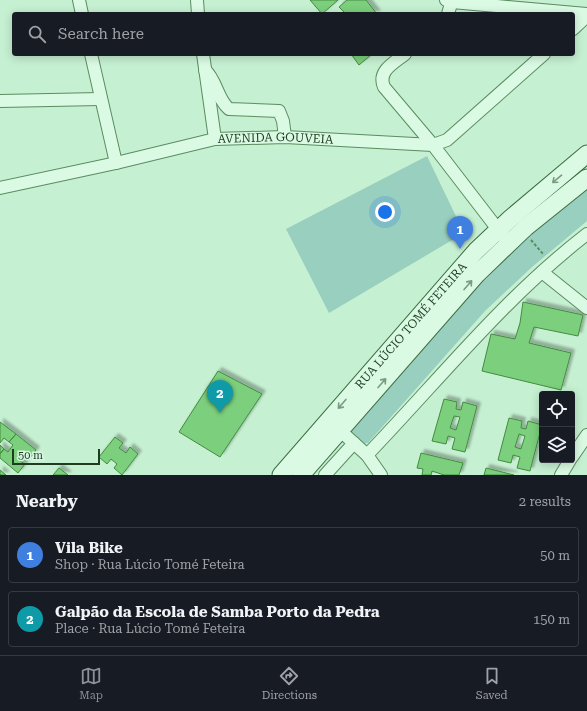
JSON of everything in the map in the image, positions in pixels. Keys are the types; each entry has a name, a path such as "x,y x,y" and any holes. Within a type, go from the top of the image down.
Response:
{"main road":[{"name":"RUA LÚCIO TOMÉ FETEIRA","path":"301,475 477,274 503,237 510,218 587,154"},
{"name":"RUA LÚCIO TOMÉ FETEIRA","path":"281,475 476,251 503,237 522,231 587,178"}],"street":[{"path":"79,0 82,12"},
{"path":"197,0 198,12"},
{"path":"448,12 450,1 558,12"},
{"path":"575,14 587,15"},
{"path":"575,27 587,15"},
{"path":"91,56 100,99 116,163"},
{"path":"203,56 215,139"},
{"path":"403,56 382,73 381,81 390,95 433,145 503,237"},
{"path":"433,145 447,140 542,56"},
{"path":"205,70 215,83 223,102 229,109 279,111 283,121 285,137"},
{"path":"0,101 100,99"},
{"name":"AVENIDA GOUVEIA","path":"0,188 116,163 215,139 285,137 433,145"},
{"path":"367,455 476,336 525,286 587,234"},
{"path":"542,272 587,308"},
{"path":"328,420 367,455 381,475"},
{"path":"575,453 587,436"},
{"path":"326,475 354,443"},
{"path":"561,475 568,463"}],"path":[{"path":"522,231 551,263"}],"shaded area":[{"path":"427,156 464,233 329,313 286,229"},
{"path":"587,187 587,221 532,267 485,311 368,443 363,444 349,433 470,291 515,246"}],"building":[{"path":"310,0 338,0 324,12 320,12"},
{"path":"347,0 366,0 375,12 344,12 339,7"},
{"path":"352,56 370,56 359,65"},
{"path":"523,302 583,315 578,336 534,327 529,343 571,353 561,390 482,371 491,334 515,339 520,323"},
{"path":"218,371 262,394 220,457 179,432"},
{"path":"444,399 457,402 456,409 461,410 463,402 477,406 465,452 452,449 455,438 448,436 446,444 432,441","holes":["454,416 460,417 456,430 450,428"]},
{"path":"509,418 522,421 521,428 526,429 528,421 539,424 539,436 530,471 517,468 520,457 513,455 511,463 498,460","holes":["519,434 525,436 521,449 515,447"]},
{"path":"0,422 16,434 9,442 4,438 0,443"},
{"path":"16,434 36,450 30,458 25,454 20,461 25,464 18,473 0,458 0,454 4,449 8,452 13,445 9,442"},
{"path":"115,437 123,443 119,448 126,453 130,447 138,454 122,475 114,468 117,464 111,459 107,464 99,457"},
{"path":"0,445 4,449 0,454"},
{"path":"421,453 463,463 459,475 444,475 432,471 431,475 422,475 423,469 417,468"},
{"path":"59,468 68,475 53,475"},
{"path":"486,468 514,475 484,475"},
{"path":"0,470 6,475 0,475"}],"place":[{"name":"Vila Bike","path":"460,249"},
{"name":"Galpão da Escola de Samba Porto da Pedra","path":"220,413"}]}
